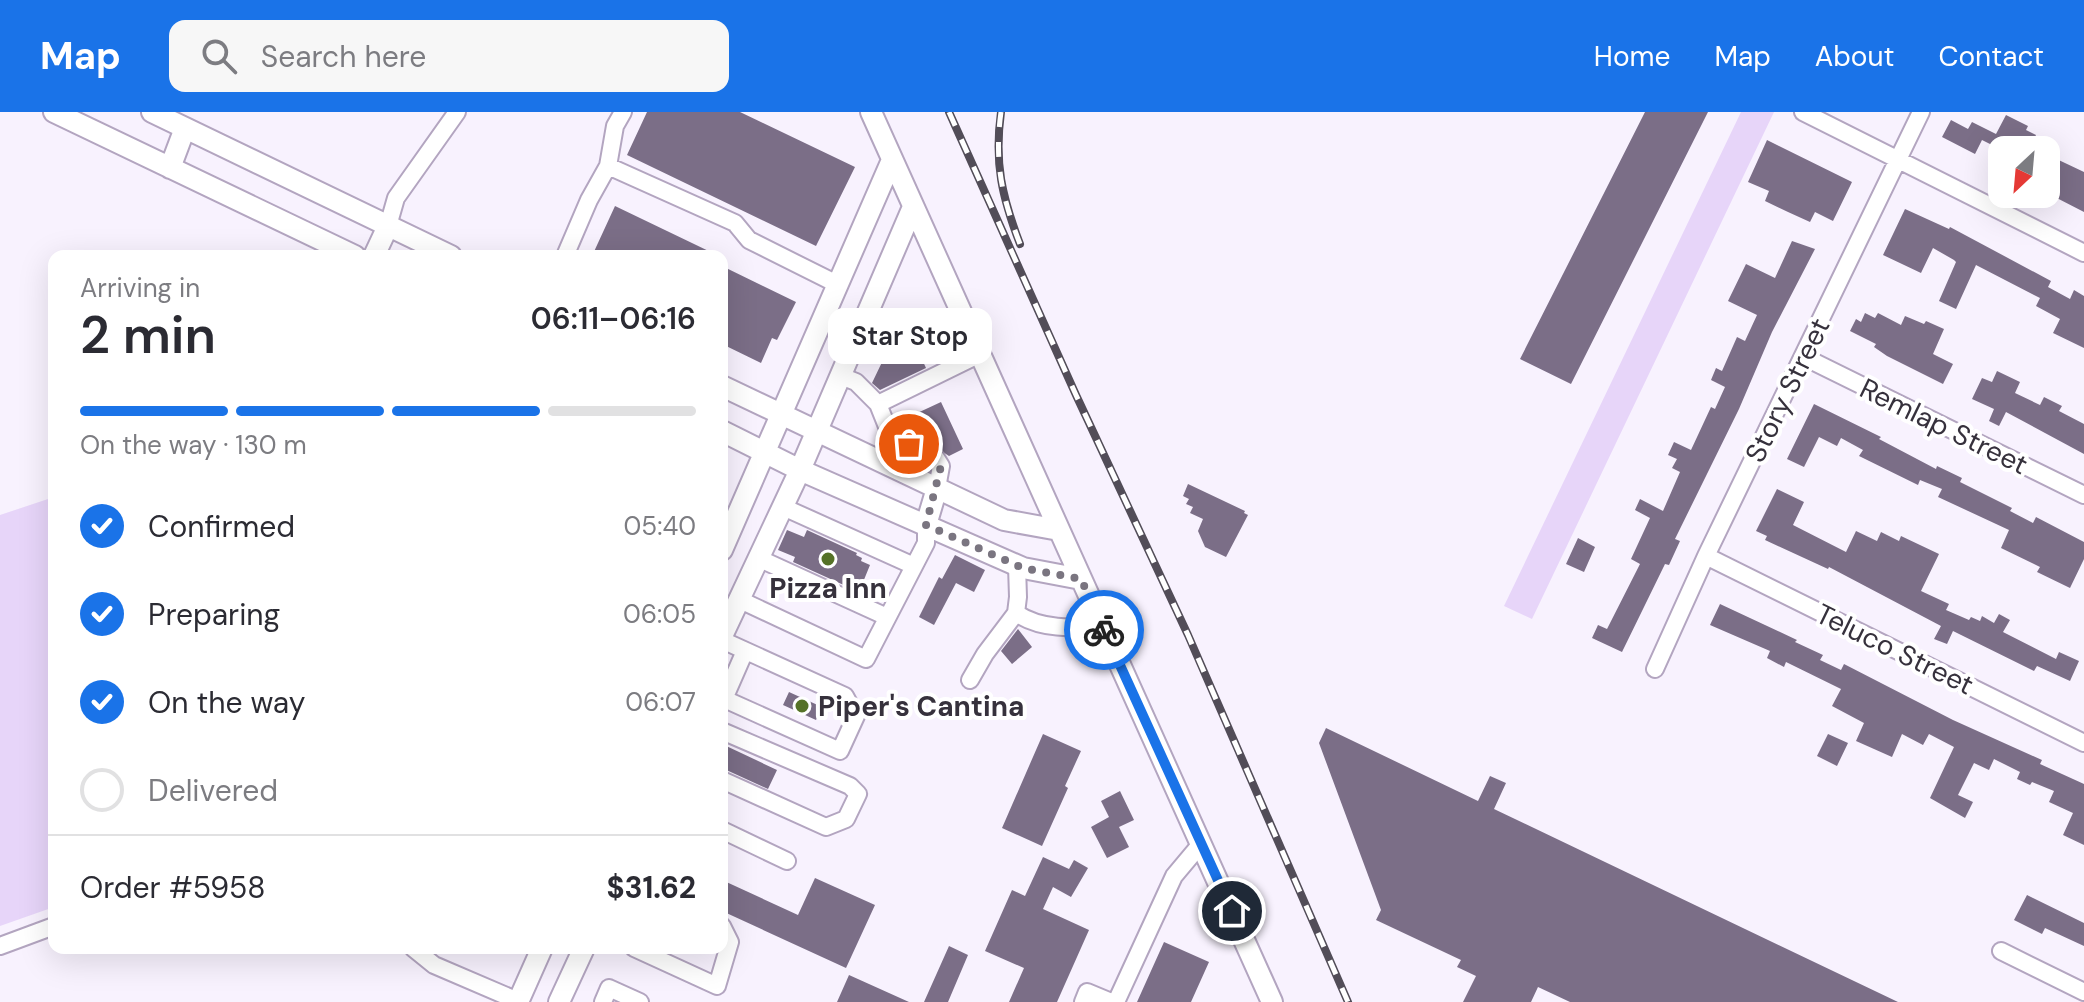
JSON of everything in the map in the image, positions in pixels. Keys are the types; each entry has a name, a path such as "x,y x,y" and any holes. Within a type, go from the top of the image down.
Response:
{"main road":[{"path":"54,112 342,250"},
{"path":"152,112 185,120 438,250"},
{"path":"871,112 1272,1002"},
{"path":"170,168 185,120"},
{"path":"728,537 892,160"},
{"path":"728,623 800,470 913,207"},
{"path":"377,250 388,226"},
{"path":"728,389 1004,520 1059,530"},
{"path":"728,434 800,470 1017,566 1081,579"},
{"path":"926,525 937,488"},
{"path":"518,1002 539,954"},
{"path":"559,1002 581,954"}],"street":[{"path":"388,226 396,198 457,112"},
{"path":"568,250 608,166 615,126 623,112"},
{"path":"1803,112 2084,253"},
{"name":"Story Street","path":"1655,669 1706,556 1921,112"},
{"path":"608,166 735,223 749,240 839,285"},
{"path":"878,404 980,354"},
{"name":"Remlap Street","path":"1804,357 2084,495"},
{"path":"841,376 856,382 878,404 888,429 936,458 941,466 937,488"},
{"path":"783,507 914,566"},
{"path":"738,599 866,659 926,543 926,525"},
{"name":"Teluco Street","path":"1706,556 2084,743"},
{"path":"758,558 887,617"},
{"path":"970,680 1016,613 1017,566"},
{"path":"1016,613 1059,628 1102,626"},
{"path":"728,641 845,696 856,716 840,751 728,700"},
{"path":"728,687 745,651"},
{"path":"728,734 850,786 858,794 846,819 826,827 728,783"},
{"path":"728,833 787,861"},
{"path":"1083,1002 1087,992 1114,1002 1174,876 1200,845"},
{"path":"0,946 48,928"},
{"path":"2001,951 2084,992"},
{"path":"420,954 477,992 518,1002"},
{"path":"647,954 717,986 726,954"},
{"path":"606,995 640,1002"}],"shaded area":[{"path":"1741,112 1774,112 1532,619 1504,606"},
{"path":"48,499 48,909 0,926 0,515"}],"building":[{"path":"647,112 740,112 855,167 816,246 627,155"},
{"path":"1645,112 1708,112 1571,384 1520,359"},
{"path":"2006,115 2028,126 2026,130 2036,135 1988,136 1988,143 1982,140 1975,154 1942,137 1951,120 1968,129 1972,122 1996,134"},
{"path":"1767,140 1852,182 1833,221 1815,212 1810,222 1788,212 1765,201 1769,191 1748,182"},
{"path":"2060,161 2084,172 2084,212 2060,200"},
{"path":"615,206 707,250 595,250"},
{"path":"1905,209 1950,227 2051,281 2048,287 2070,299 2074,290 2084,296 2084,348 2053,333 2060,319 2036,306 2040,298 1976,265 1956,309 1939,301 1956,262 1954,260 1933,248 1921,273 1883,255"},
{"path":"1792,241 1815,249 1772,332 1739,409 1675,539 1680,541 1669,565 1665,564 1622,652 1592,638 1598,625 1607,629 1640,564 1631,559 1650,518 1635,510 1640,499 1663,511 1680,472 1672,468 1677,459 1668,455 1674,442 1691,450 1711,407 1715,409 1725,387 1711,380 1716,368 1722,371 1737,337 1745,341 1757,315 1728,301 1746,264 1775,278"},
{"path":"728,269 796,302 777,340 772,338 761,363 728,347"},
{"path":"1865,313 1875,318 1878,313 1901,325 1905,316 1944,329 1933,354 1953,364 1943,384 1887,356 1874,347 1876,344 1850,331 1856,319 1861,322"},
{"path":"915,344 926,368 880,390 872,383 884,358"},
{"path":"1997,371 2020,382 2015,393 2040,405 2044,397 2062,406 2059,411 2084,424 2084,454 2006,412 1999,426 1989,421 1994,409 1972,399 1982,378 1992,382"},
{"path":"941,402 963,449 949,456 898,422"},
{"path":"1814,404 1936,469 1937,466 1962,478 1960,482 2012,508 2010,511 2033,523 2036,517 2084,542 2084,559 2070,588 2037,572 2040,567 2001,548 2009,530 1938,497 1942,489 1920,480 1918,485 1859,456 1863,450 1841,438 1837,446 1819,437 1804,467 1787,459"},
{"path":"1188,484 1248,515 1226,557 1205,547 1198,531 1203,519 1190,513 1193,507 1186,504 1189,499 1183,496"},
{"path":"1777,489 1804,502 1793,525 1846,552 1856,531 1877,541 1881,532 1899,541 1901,536 1939,554 1921,591 1949,604 1946,610 1969,620 1971,617 1980,621 1982,616 1994,623 1999,614 2010,620 2003,632 2056,659 2059,652 2079,661 2070,681 2037,666 2034,671 1953,631 1947,644 1934,639 1941,626 1829,567 1765,540 1767,536 1756,531"},
{"name":"Pizza Inn","path":"787,530 804,537 807,530 857,553 861,561 870,565 859,592 793,562 795,557 778,550"},
{"path":"1578,538 1595,547 1584,572 1566,564"},
{"path":"955,555 985,570 974,592 956,583 934,625 919,617 939,577 942,579"},
{"path":"1720,604 1797,640 1795,642 1823,655 1820,660 1841,670 1844,664 1953,720 2042,760 2040,764 2084,784 2084,845 2063,835 2073,813 2049,802 2054,791 2017,779 2020,772 1994,759 1989,770 1974,763 1958,795 1973,802 1965,818 1930,798 1954,747 1929,734 1923,745 1902,734 1892,757 1856,741 1864,723 1832,706 1841,689 1786,662 1784,667 1767,658 1770,651 1710,625"},
{"path":"1018,629 1032,647 1012,664 1001,651"},
{"name":"Piper's Cantina","path":"789,692 822,707 816,720 783,705"},
{"path":"1326,728 1478,801 1490,776 1506,783 1494,809 1898,1002 1570,1002 1538,987 1531,1002 1463,1002 1476,976 1457,967 1461,960 1376,920 1381,910 1319,743"},
{"path":"1043,734 1081,751 1042,846 1002,828"},
{"path":"1828,734 1848,743 1837,766 1817,756"},
{"path":"728,747 777,770 768,789 728,771"},
{"path":"1120,791 1134,820 1119,827 1129,847 1107,858 1091,827 1109,817 1101,801"},
{"path":"1043,857 1069,869 1074,860 1088,868 1071,897 1053,887 1043,909 1089,930 1057,1002 1009,1002 1024,968 985,951 1012,890 1025,896"},
{"path":"815,878 875,905 846,968 728,914 728,883 798,915"},
{"path":"2027,895 2084,923 2084,946 2045,928 2042,934 2014,920"},
{"path":"1164,942 1209,962 1191,1002 1137,1002"},
{"path":"949,946 968,955 948,1002 924,1002"},
{"path":"849,975 909,1002 837,1002"}],"railway":[{"path":"949,112 1188,635 1348,1002"},
{"path":"1001,112 998,148 1001,180 1020,244"}],"way so far":[{"path":"909,444 936,458 941,466 926,525 1023,568 1081,579 1104,630"}],"place":[{"name":"Star Stop","path":"909,444"},
{"name":"Pizza Inn","path":"828,559"},
{"name":"Piper's Cantina","path":"802,706"}],"route":[{"path":"1104,630 1232,911"}]}
